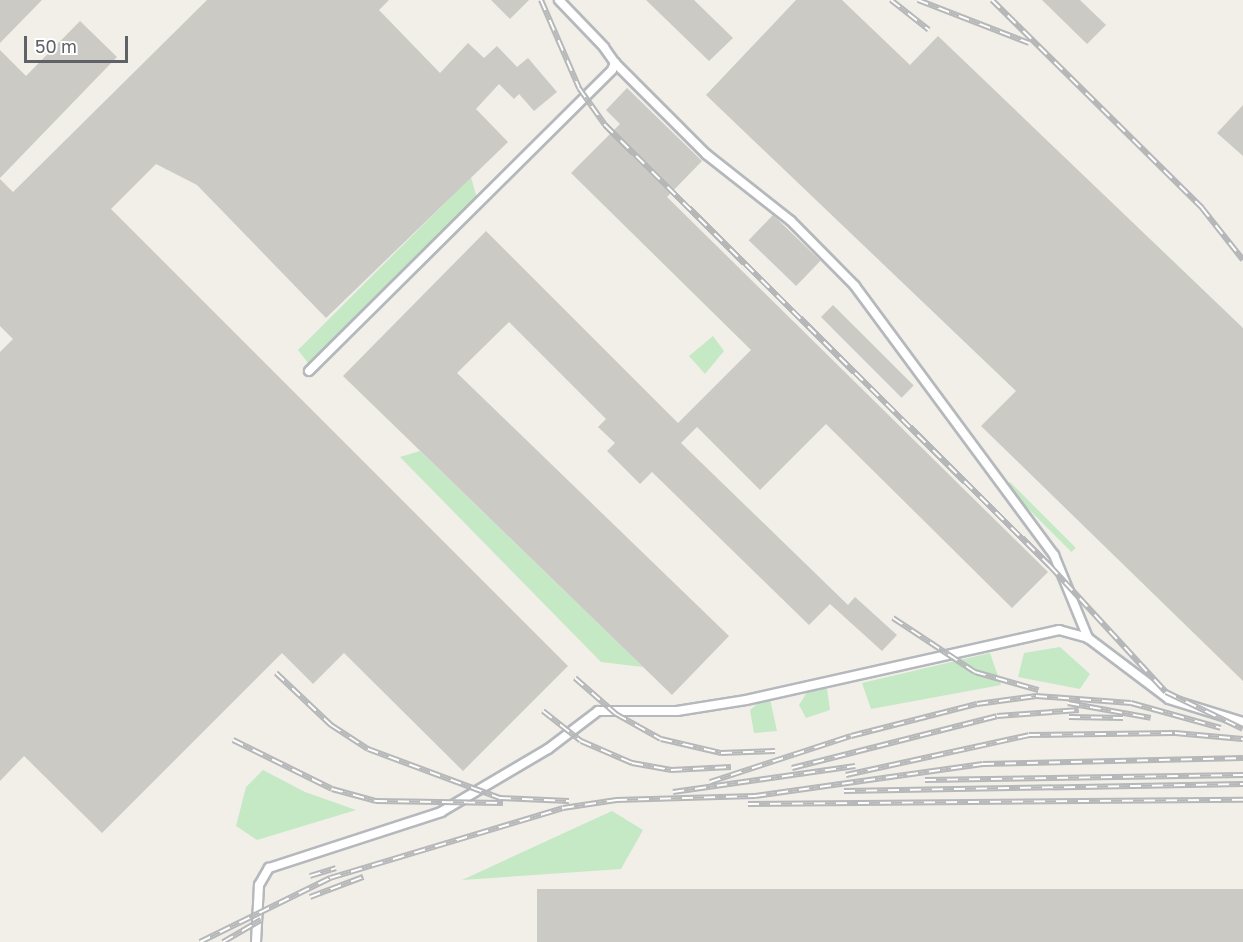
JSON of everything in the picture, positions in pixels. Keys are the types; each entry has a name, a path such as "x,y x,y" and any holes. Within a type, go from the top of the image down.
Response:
{"lane":[{"path":"559,0 615,63 706,153 791,221 855,286 1054,555 1088,638"},
{"path":"309,371 604,80 615,63"},
{"path":"256,942 259,885 269,868 441,812 548,749 598,711 677,711 746,700 1059,630 1088,638 1169,699 1243,722"}],"green space":[{"path":"471,177 478,202 315,372 298,350"},
{"path":"713,336 724,351 705,374 689,356"},
{"path":"420,451 643,667 601,662 400,457"},
{"path":"1010,482 1076,548 1072,552 1006,486"},
{"path":"1060,647 1090,674 1080,689 1018,677 1024,653"},
{"path":"990,653 1001,685 871,709 862,683"},
{"path":"812,684 827,689 830,710 806,718 799,705"},
{"path":"769,694 777,731 754,733 750,710"},
{"path":"263,770 305,792 356,810 257,840 236,826 246,787"},
{"path":"612,811 643,830 621,869 462,880"}],"building":[{"path":"0,0 42,0 0,43"},
{"path":"207,0 389,0 379,10 440,73 468,43 484,58 497,46 517,67 528,58 557,92 534,111 519,94 514,99 499,84 476,109 508,142 326,318 197,185 156,164 111,209 568,666 463,771 344,653 313,684 282,653 102,833 24,756 0,781 0,352 13,339 0,326 0,179 13,192"},
{"path":"491,0 529,0 510,19"},
{"path":"646,0 694,0 733,38 709,61"},
{"path":"796,0 842,0 910,65 938,36 1243,328 1243,681 981,426 1016,391 706,95"},
{"path":"1042,0 1080,0 1106,25 1087,44"},
{"path":"80,21 117,57 0,178 0,50 26,76"},
{"path":"627,88 702,161 667,197 1048,572 1012,608 826,424 760,490 697,427 681,443 848,605 855,597 897,635 882,651 830,604 809,625 652,472 640,484 607,451 615,443 598,427 606,419 509,322 457,373 729,636 672,695 343,376 486,231 678,423 751,350 571,173 620,124 606,110"},
{"path":"1243,105 1243,156 1217,133"},
{"path":"773,215 820,261 796,286 749,240"},
{"path":"833,305 914,386 902,398 821,317"},
{"path":"537,889 1243,889 1243,942 537,942"}],"railway":[{"path":"541,0 579,88 605,125 1050,566 1166,692 1243,729"},
{"path":"891,0 929,30"},
{"path":"918,0 1029,43"},
{"path":"992,0 1202,208 1243,260"},
{"path":"893,618 975,672 1038,690"},
{"path":"276,673 331,725 368,749 500,798 569,801"},
{"path":"575,678 616,714 661,739 721,753 775,751"},
{"path":"710,782 851,736 977,704 1036,696 1131,703 1221,728"},
{"path":"1068,703 1151,718"},
{"path":"792,768 997,716 1079,710"},
{"path":"543,711 581,741 632,763 671,770 731,767"},
{"path":"1069,717 1123,718"},
{"path":"846,775 1029,735 1175,733 1243,739"},
{"path":"233,740 332,789 376,801 503,803"},
{"path":"200,942 330,878 563,808 616,800 755,796 983,764 1243,758"},
{"path":"673,792 855,766"},
{"path":"925,780 1243,775"},
{"path":"844,791 1243,784"},
{"path":"748,804 1243,800"},
{"path":"310,876 336,868"},
{"path":"310,897 363,877"},
{"path":"223,942 261,920"}]}
